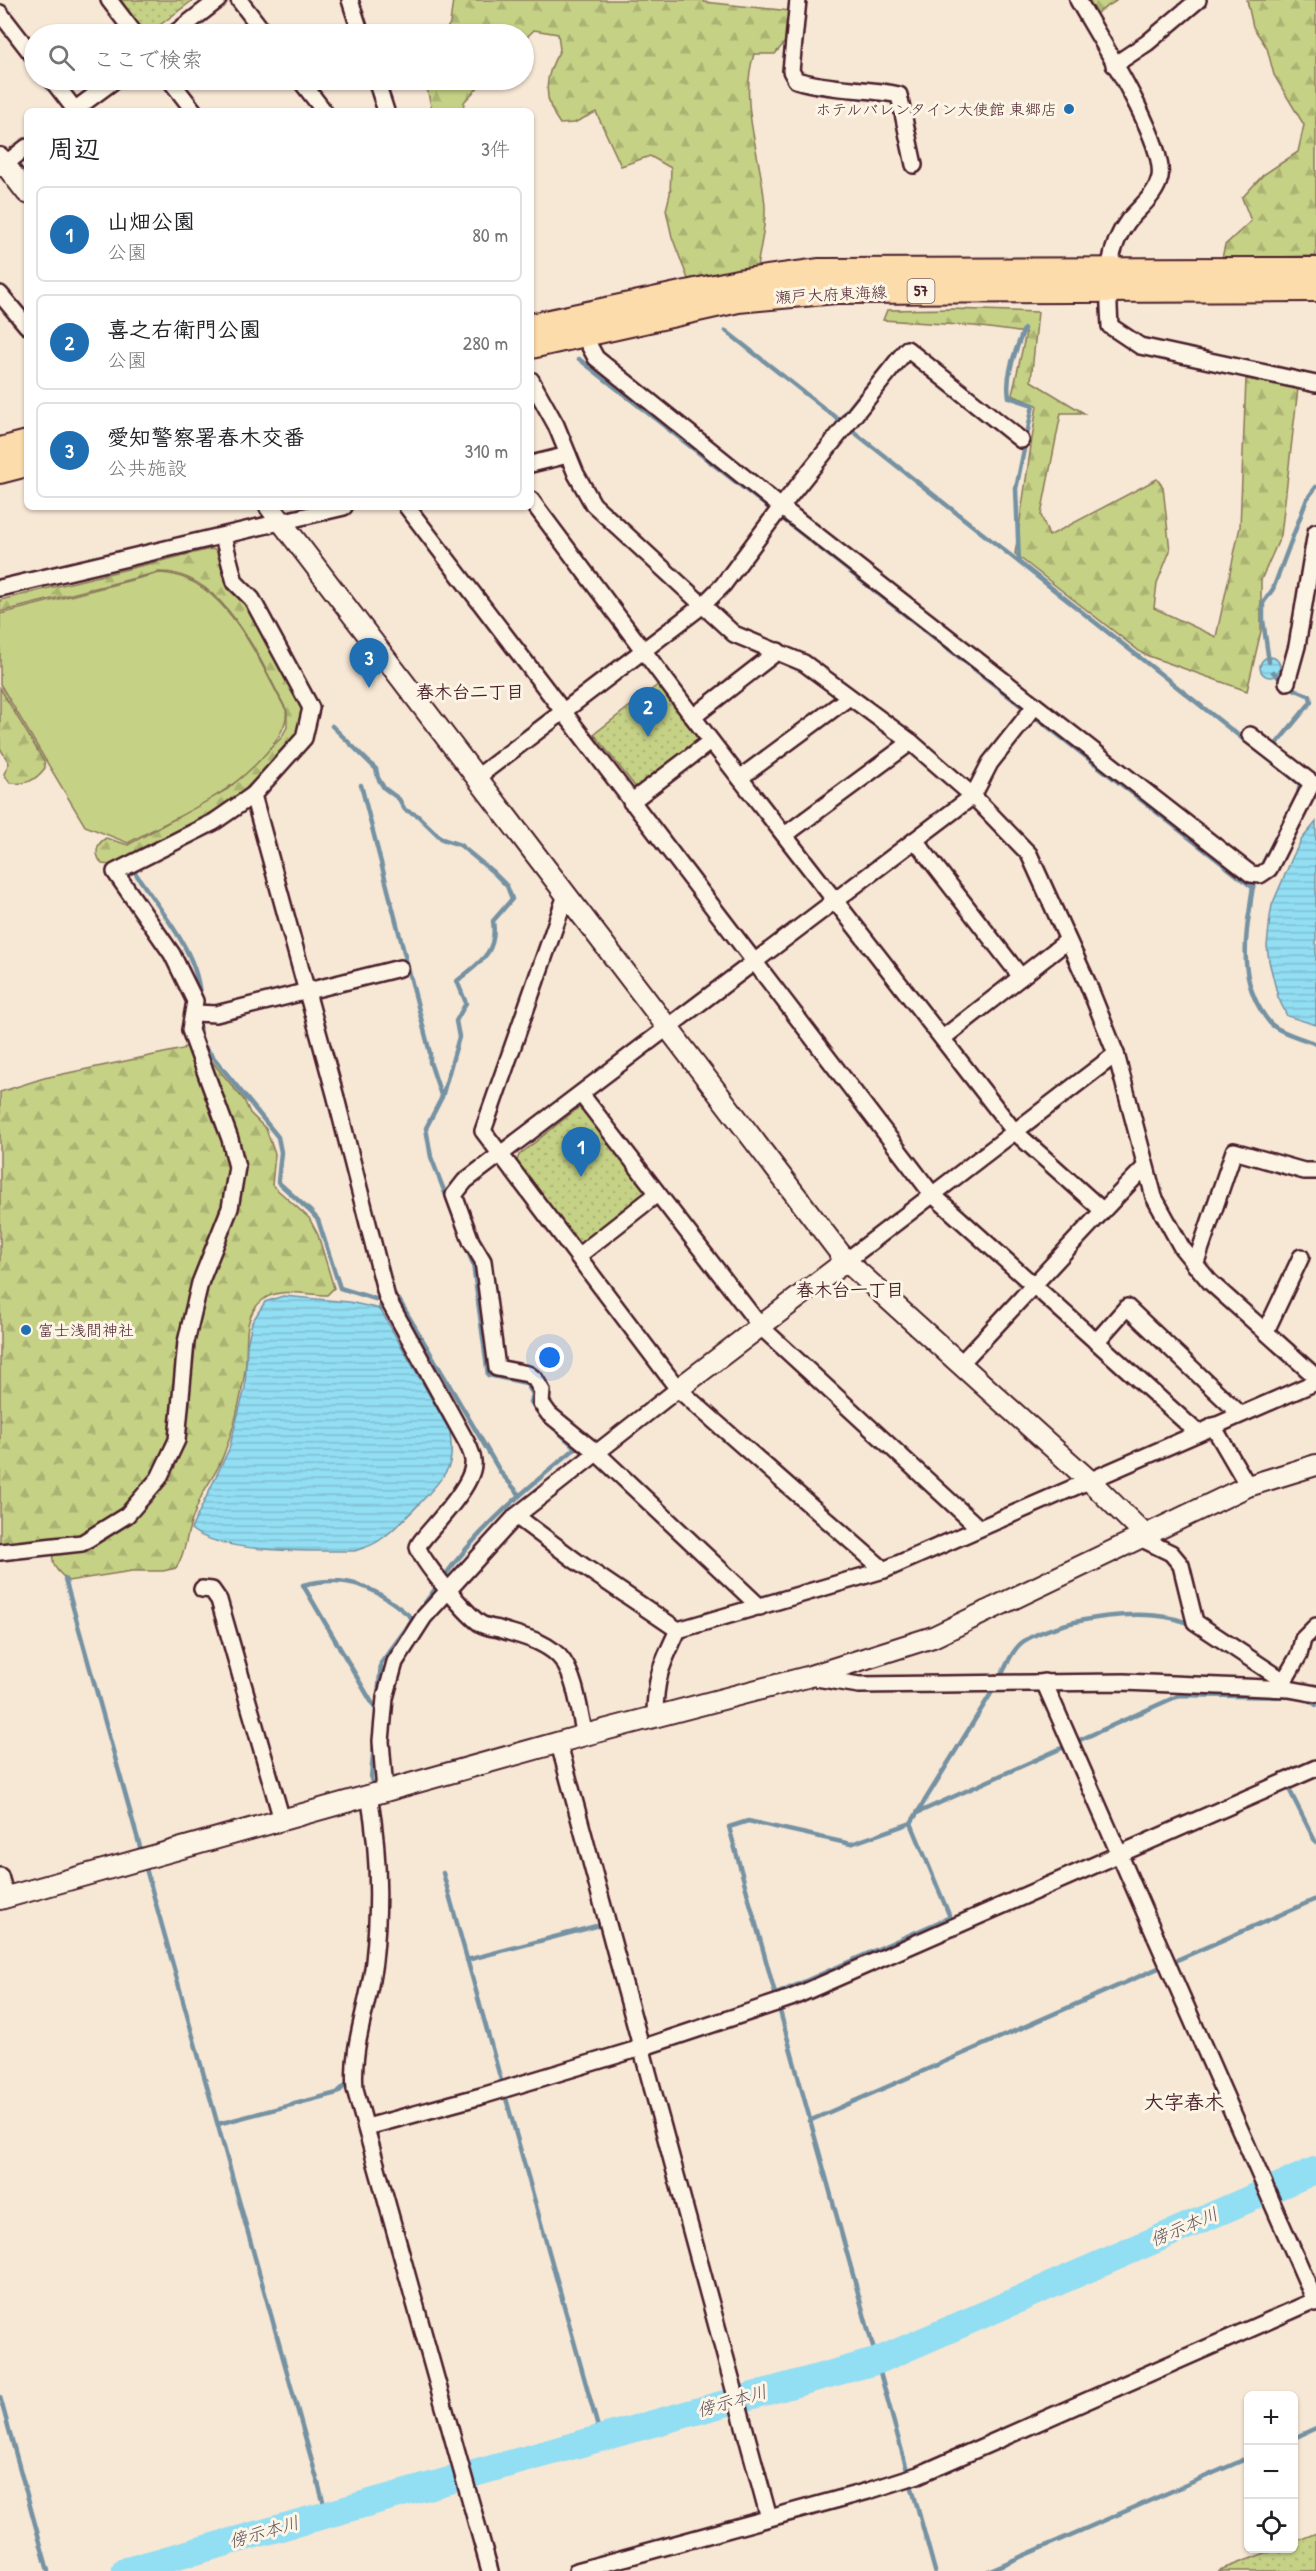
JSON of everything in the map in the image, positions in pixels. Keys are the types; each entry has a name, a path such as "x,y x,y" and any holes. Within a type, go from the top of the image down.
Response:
{"main road":[{"name":"瀬戸大府東海線","path":"534,345 738,300 837,291 1316,270"},
{"name":"瀬戸大府東海線","path":"534,325 738,282 820,271 1108,279 1316,289"},
{"path":"0,450 24,444"},
{"path":"0,471 24,465"}],"street":[{"path":"109,0 127,24"},
{"path":"187,24 218,0"},
{"path":"239,0 257,24"},
{"path":"350,0 358,24"},
{"path":"798,0 791,72 796,80 810,84 872,90 899,96 914,165"},
{"path":"1078,0 1158,152 1160,176 1152,194 1129,219 1117,237 1108,279 1110,326 1140,346 1316,384"},
{"path":"1114,65 1147,43 1198,0"},
{"path":"0,13 24,44"},
{"path":"59,90 73,108"},
{"path":"79,108 102,90"},
{"path":"178,90 192,108"},
{"path":"308,90 322,108"},
{"path":"379,90 385,108"},
{"path":"24,149 2,163 24,189"},
{"path":"0,294 24,322"},
{"path":"583,334 596,357 781,507 1251,874 1260,875 1269,869 1312,783 1250,735"},
{"path":"476,778 703,605 723,585 781,507 907,349 1021,440"},
{"path":"534,385 556,425 576,474 593,504 734,634 804,663 848,698 911,742 973,796 1029,854 1088,984 1116,1053 1154,1197 1182,1248 1210,1282 1316,1377"},
{"path":"534,463 568,455"},
{"path":"534,504 711,741 1014,1131 1102,1210"},
{"path":"0,588 223,537 275,514 314,510"},
{"path":"409,510 932,1194 1198,1433"},
{"path":"275,514 846,1261 1091,1482 1141,1535 1171,1553 1181,1565 1195,1622 1284,1684"},
{"path":"1287,682 1297,646 1316,532"},
{"path":"0,1552 82,1543 128,1515 159,1478 177,1440 186,1342 200,1282 230,1208 237,1167 230,1139 190,1030 195,1013 195,1001 172,954 114,872 214,822 253,795 303,738 311,708 252,599 235,582 223,537"},
{"path":"693,717 778,651"},
{"path":"740,778 848,698"},
{"path":"760,1607 597,1453 549,1414 541,1402 542,1391 535,1379 528,1374 497,1368 483,1261 471,1241 454,1195 465,1181 973,796 990,763 1035,706"},
{"path":"631,802 711,741"},
{"path":"785,835 911,742"},
{"path":"253,795 387,1298 471,1454 473,1465 464,1491 419,1541 418,1548 435,1576 481,1624 541,1643 562,1659 571,1677 585,1735"},
{"path":"915,840 1021,977"},
{"path":"566,895 483,1131 678,1389 884,1570"},
{"path":"943,1038 1067,941"},
{"path":"195,1013 216,1014 400,968"},
{"path":"490,2571 355,2089 353,2064 374,1962 379,1878 375,1827 377,1793 385,1698 394,1662 424,1617 516,1516 1116,1053"},
{"path":"581,1094 761,1327 979,1528"},
{"path":"1195,1265 1234,1151 1304,1171 1316,1171"},
{"path":"960,1363 1145,1167"},
{"path":"578,1256 657,1194"},
{"path":"1266,1331 1301,1257"},
{"path":"1096,1342 1127,1306 1240,1414"},
{"path":"655,1716 659,1669 678,1630 884,1570 1091,1482 1316,1382"},
{"path":"1213,1426 1248,1486"},
{"path":"0,1876 3,1898 585,1735 807,1677 933,1637 1141,1535 1248,1486 1316,1465"},
{"path":"516,1516 576,1561 678,1630"},
{"path":"202,1589 212,1590 219,1600 282,1820"},
{"path":"1284,1684 1299,1655 1303,1639 1316,1626"},
{"path":"807,1677 859,1685 1044,1682 1284,1684 1316,1694"},
{"path":"577,2571 918,2475 1316,2301 1044,1682"},
{"path":"559,1744 769,2518"},
{"path":"367,2127 485,2095 641,2048 791,1998 1316,1768"}],"green space":[{"path":"119,0 193,0 161,24 137,24"},
{"path":"453,0 703,0 704,2 790,11 790,36 775,54 754,54 750,73 752,130 765,207 764,229 757,267 688,279 672,237 666,210 670,194 671,168 650,156 621,166 596,112 574,123 560,124 554,115 547,87 551,69 560,50 558,34 534,30 534,24 450,23"},
{"path":"1084,0 1116,0 1116,1 1092,16"},
{"path":"1247,0 1316,0 1316,256 1222,258 1225,245 1251,221 1242,198 1263,175 1298,152 1304,125 1274,75 1267,48 1253,27"},
{"path":"427,90 475,90 464,102 463,108 432,108"},
{"path":"952,309 1038,312 1031,381 1084,413 1061,413 1041,515 1049,536 1157,479 1163,487 1170,551 1157,583 1154,608 1216,637 1240,527 1246,379 1298,388 1281,535 1261,580 1261,631 1247,691 1143,654 1015,554 1037,405 1012,395 1026,333 974,326 883,320 887,310"},
{"path":"210,549 216,550 228,589 248,607 304,706 299,731 288,747 232,802 111,865 102,864 97,850 106,838 128,845 228,789 281,738 287,727 287,711 238,623 222,603 203,587 182,576 159,572 0,612 0,600"},
{"path":"159,573 182,577 203,588 221,604 237,624 264,668 286,710 285,720 274,743 235,783 203,804 128,843 85,826 0,684 0,614"},
{"path":"659,684 701,740 637,789 594,734"},
{"path":"0,688 44,761 45,768 34,779 25,783 10,783 4,774 9,763 0,748"},
{"path":"196,1036 201,1048 244,1100 250,1113 266,1129 275,1154 272,1185 309,1218 318,1235 334,1288 327,1295 286,1292 271,1295 256,1306 251,1314 248,1323 243,1382 233,1427 220,1464 198,1504 176,1568 163,1571 132,1571 68,1581 54,1566 53,1554 0,1548 0,1092 44,1078 183,1049"},
{"path":"578,1108 585,1110 646,1190 644,1198 585,1242 578,1243 516,1163 519,1155"},
{"path":"1316,2533 1316,2571 1217,2571 1265,2553 1298,2553 1298,2540"}],"water":[{"path":"1270,657 1277,660 1280,667 1277,674 1270,677 1263,674 1260,667 1263,660"},
{"path":"1316,822 1316,1025 1287,1016 1278,997 1267,946 1272,905 1302,839"},
{"path":"283,1296 349,1302 380,1309 450,1431 451,1459 443,1476 417,1507 387,1534 368,1547 354,1551 293,1551 245,1547 204,1537 191,1529 229,1449 245,1388 247,1345 252,1322 265,1302"}],"waterway":[{"path":"1019,562 1016,489 1033,405 1009,397 1008,388 1012,362 1024,329"},
{"path":"726,331 1300,784 1298,794 1260,869"},
{"path":"839,421 895,352"},
{"path":"579,359 1252,887"},
{"path":"1269,662 1263,603 1273,589 1307,499 1316,487"},
{"path":"1273,672 1289,687 1310,696 1311,702 1273,748"},
{"path":"332,726 376,769 384,788 399,799 405,810 417,815 442,839 460,845 493,872 507,886 512,899 493,921 494,932 490,949 473,969 457,981 466,1003 456,1021 459,1037 442,1097 426,1128 431,1157 462,1237"},
{"path":"361,785 430,1053 430,1062 441,1095"},
{"path":"136,874 186,950 194,966 200,1000"},
{"path":"1256,877 1251,896 1246,938 1247,968 1254,996 1270,1023 1285,1032 1316,1044"},
{"path":"199,1021 200,1041 278,1137 281,1152 278,1182 318,1220 340,1288 382,1301 380,1309"},
{"path":"443,1578 489,1525 522,1493 576,1448 542,1417 531,1402 533,1394 526,1383 488,1375 473,1264 465,1244"},
{"path":"399,1300 501,1473 520,1495"},
{"path":"65,1579 142,1854"},
{"path":"375,1708 303,1585 335,1581 362,1586 388,1599 413,1619"},
{"path":"373,1788 371,1778 381,1663 438,1585"},
{"path":"999,1680 1020,1644 1040,1633 1060,1626 1107,1616 1131,1615 1154,1615 1191,1625"},
{"path":"935,2571 729,1827 748,1821 851,1844 911,1823 995,1687"},
{"path":"917,1813 1180,1695 1295,1697"},
{"path":"1306,1698 1316,1705"},
{"path":"1287,1785 1316,1843"},
{"path":"774,1995 950,1917 911,1823"},
{"path":"384,1864 385,1889"},
{"path":"145,1865 327,2515"},
{"path":"443,1873 601,2438"},
{"path":"809,2121 1316,1899"},
{"path":"467,1960 600,1925"},
{"path":"218,2124 337,2093 350,2081"},
{"name":"傍示本川","path":"125,2571 877,2361 1316,2170"},
{"path":"0,2397 48,2571"},
{"path":"1298,2436 1316,2428"},
{"path":"988,2571 1244,2460"}],"place":[{"name":"ホテルバレンタイン大使館 東郷店","path":"1069,109"},
{"name":"愛知警察署春木交番","path":"369,688"},
{"name":"喜之右衛門公園","path":"648,737"},
{"name":"山畑公園","path":"581,1177"},
{"name":"富士浅間神社","path":"26,1330"}],"district":[{"name":"春木台二丁目","path":"470,692"},
{"name":"春木台一丁目","path":"850,1290"},
{"name":"大字春木","path":"1184,2102"}]}
